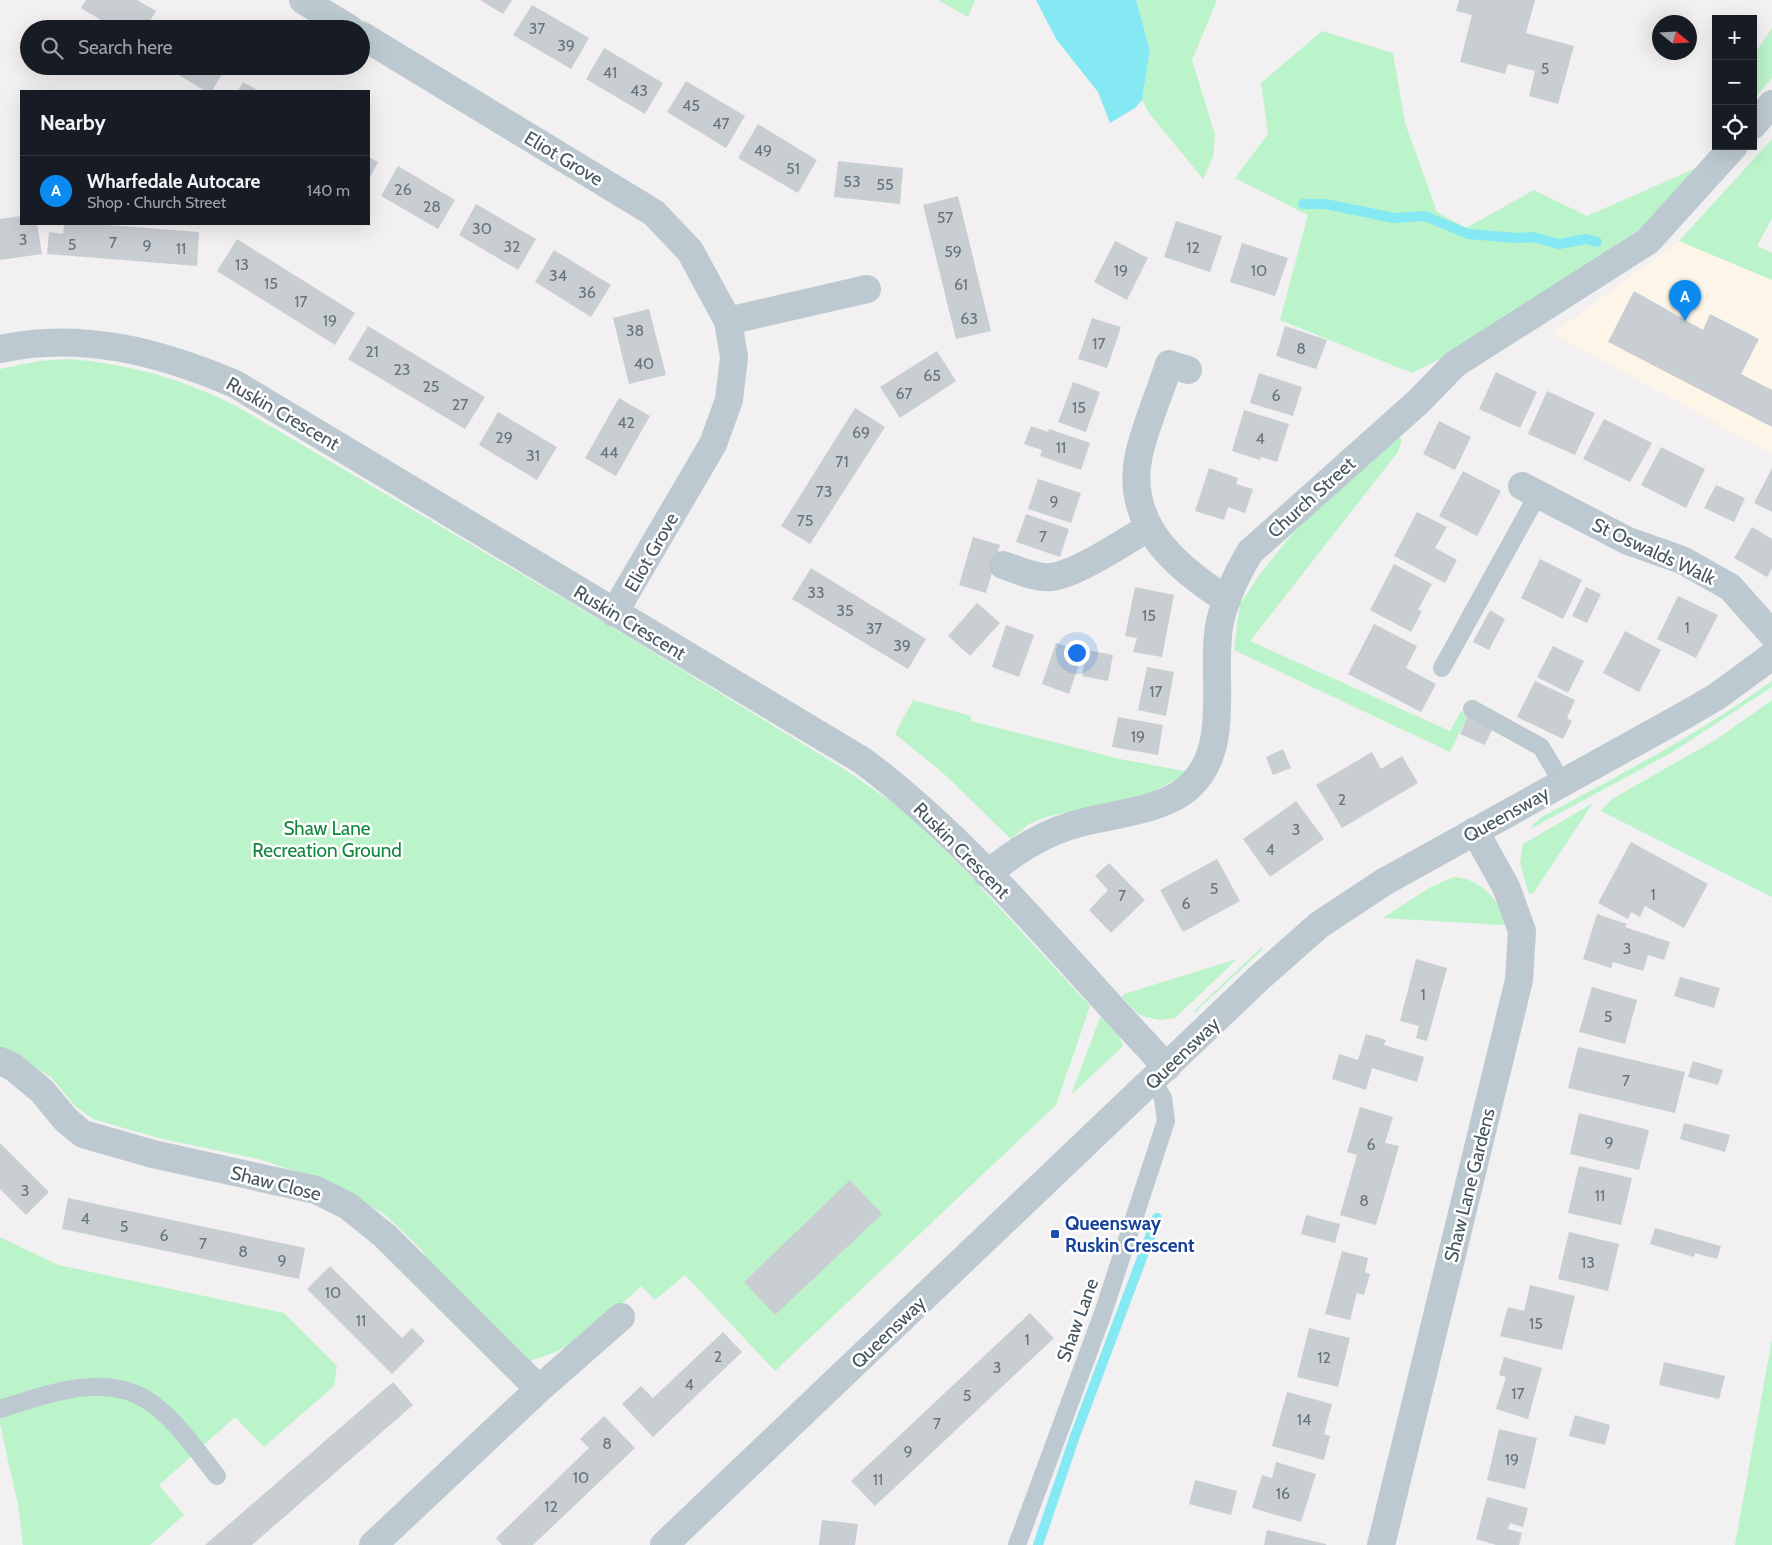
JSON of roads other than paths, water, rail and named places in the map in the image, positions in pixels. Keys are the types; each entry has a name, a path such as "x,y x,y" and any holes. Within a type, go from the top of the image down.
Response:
{"street":[{"path":"303,0 335,20"},
{"name":"Eliot Grove","path":"370,40 654,213 690,251 728,321 734,357 728,400 713,444 614,613"},
{"path":"1757,121 1772,104"},
{"name":"Church Street","path":"988,874 1039,837 1082,822 1157,804 1188,788 1209,760 1216,726 1220,622 1234,579 1250,552 1418,402 1455,364 1648,241 1730,150"},
{"path":"728,321 867,289"},
{"name":"Ruskin Crescent","path":"0,349 28,343 85,341 147,353 235,384 863,761 900,789 988,874 1160,1074"},
{"path":"1188,370 1169,364 1139,454 1138,500 1148,528 1174,560 1199,582 1226,600"},
{"name":"St Oswalds Walk","path":"1530,490 1628,541 1682,560 1730,587 1772,634"},
{"path":"1003,565 1037,576 1051,577 1067,574 1148,528"},
{"name":"Queensway","path":"664,1545 1259,978 1319,925 1384,882 1563,784 1716,697 1772,656"},
{"name":"Shaw Lane Gardens","path":"1381,1545 1519,980 1522,931 1506,886 1475,831"},
{"name":"Shaw Close","path":"0,1061 13,1067 34,1085 66,1120 83,1134 153,1154 316,1190 348,1206 385,1236 539,1389"},
{"path":"373,1545 539,1389 621,1317"}],"lane":[{"path":"1442,668 1530,490"},
{"path":"1472,709 1541,747 1563,784"},
{"name":"Shaw Lane","path":"1017,1545 1103,1313 1166,1121 1160,1074"},
{"path":"0,1408 54,1392 88,1386 123,1390 148,1400 181,1431 217,1476"}],"water":[{"path":"1036,0 1136,0 1150,50 1142,100 1135,108 1110,123 1098,92 1056,39"}],"waterway":[{"path":"1303,204 1325,204 1394,218 1425,216 1468,234 1517,238 1533,237 1559,244 1586,239 1597,242"},
{"path":"1038,1545 1075,1436 1157,1218"}],"place":[{"name":"Wharfedale Autocare","path":"1685,321"},
{"name":"Queensway Ruskin Crescent","path":"1055,1234"}],"park label":[{"name":"Shaw Lane Recreation Ground","path":"327,839"}]}
